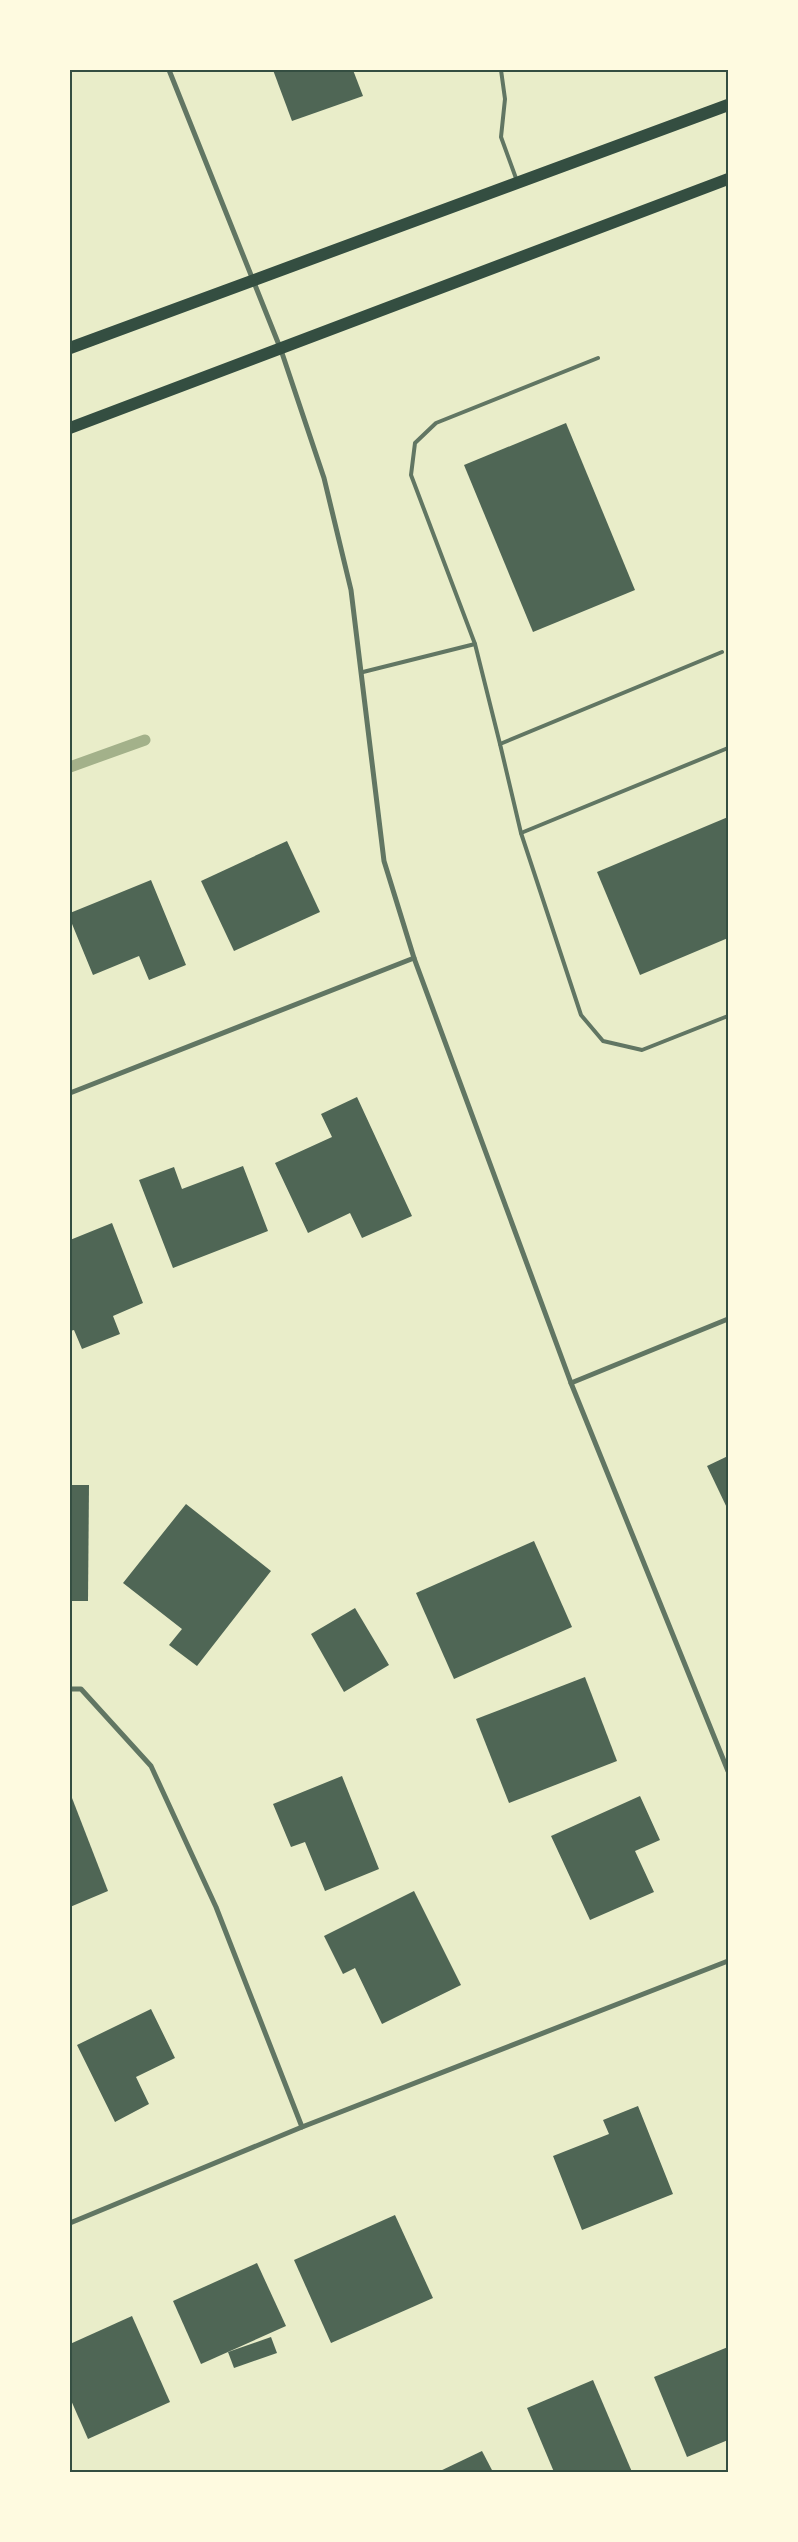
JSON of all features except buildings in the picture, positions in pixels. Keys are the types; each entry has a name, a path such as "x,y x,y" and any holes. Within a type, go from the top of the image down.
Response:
{"main road":[{"path":"70,348 728,105"},
{"path":"70,428 281,350 728,178"}],"street":[{"path":"169,70 281,350 324,478 351,590 363,672 384,861 414,958 571,1383 728,1771"},
{"path":"70,1093 414,958"},
{"path":"571,1383 728,1319"},
{"path":"70,1689 81,1688 151,1766 216,1908 302,2127"},
{"path":"70,2223 302,2127 728,1961"}],"lane":[{"path":"501,70 505,99 501,137 518,183"},
{"path":"598,358 436,423 416,443 411,475 475,644 521,833 581,1015 603,1041 642,1050 728,1016"},
{"path":"363,672 475,644"},
{"path":"500,744 722,652"},
{"path":"521,833 728,748"}],"waterway":[{"path":"70,767 145,740"}]}
